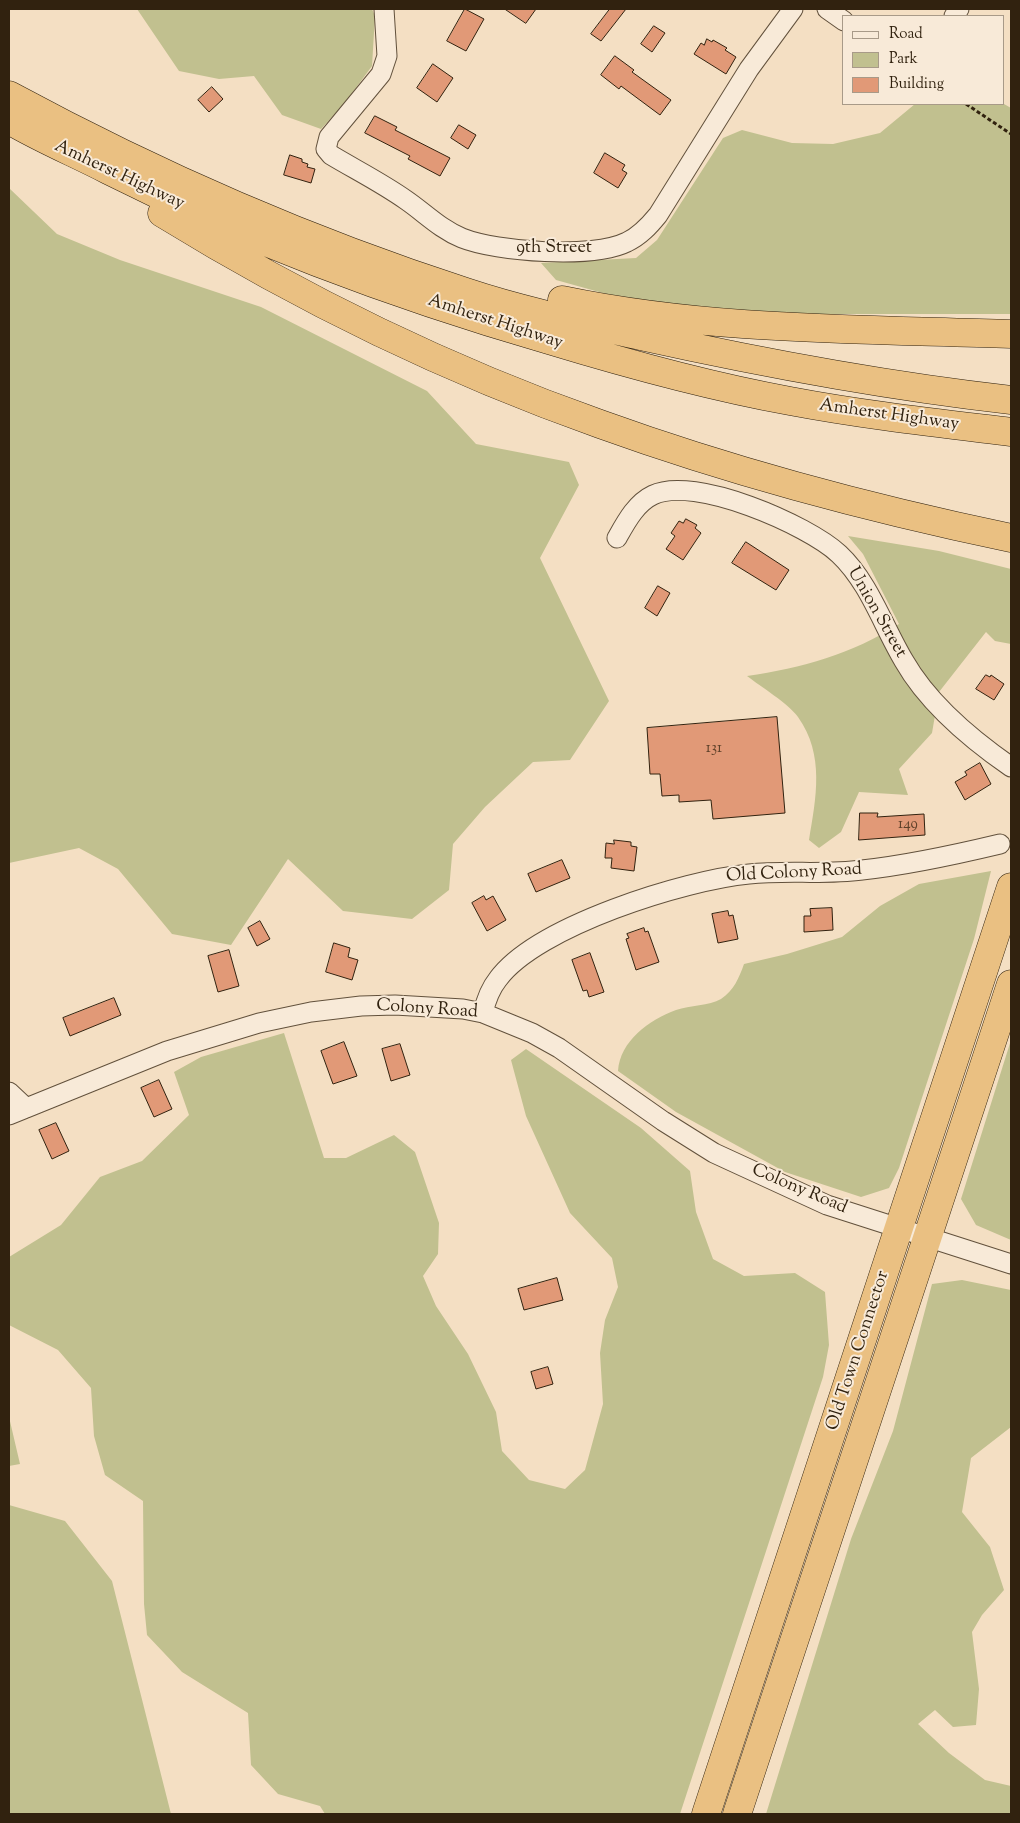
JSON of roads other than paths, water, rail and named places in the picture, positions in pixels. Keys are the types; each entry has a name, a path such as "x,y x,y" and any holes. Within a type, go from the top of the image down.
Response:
{"highway":[{"name":"Amherst Highway","path":"9,95 161,172 270,220 374,260 468,293 567,319 735,357 886,383 1011,400"},
{"name":"Amherst Highway","path":"9,120 46,142 193,211 317,263 485,322 674,376 789,401 900,420 1011,432"},
{"path":"46,142 225,252 354,320 470,374 599,424 716,462 786,483 1011,538"},
{"path":"270,220 498,286 652,316 735,325 1011,334"},
{"name":"Old Town Connector","path":"706,1814 1011,887"},
{"name":"Old Town Connector","path":"737,1814 1011,984"}],"street":[{"name":"9th Street","path":"384,9 386,56 381,74 326,142 326,149 331,155 407,200 441,228 463,238 486,246 505,249 580,251 625,243 646,229 658,215 738,85 792,9"},
{"path":"827,9 842,19"},
{"name":"Union Street","path":"617,538 628,518 641,504 652,495 664,492 717,495 814,535 840,555 855,572 905,664 921,686 989,751 1011,767"},
{"name":"Old Colony Road","path":"483,1013 488,994 499,977 538,944 624,906 685,885 750,874 859,871 907,865 1000,844"},
{"name":"Colony Road","path":"9,1115 167,1051 259,1023 311,1012 361,1006 395,1004 462,1009 483,1013 532,1032 559,1048 663,1122 714,1153 827,1205 1011,1264"},
{"path":"9,1092 26,1108"}]}
